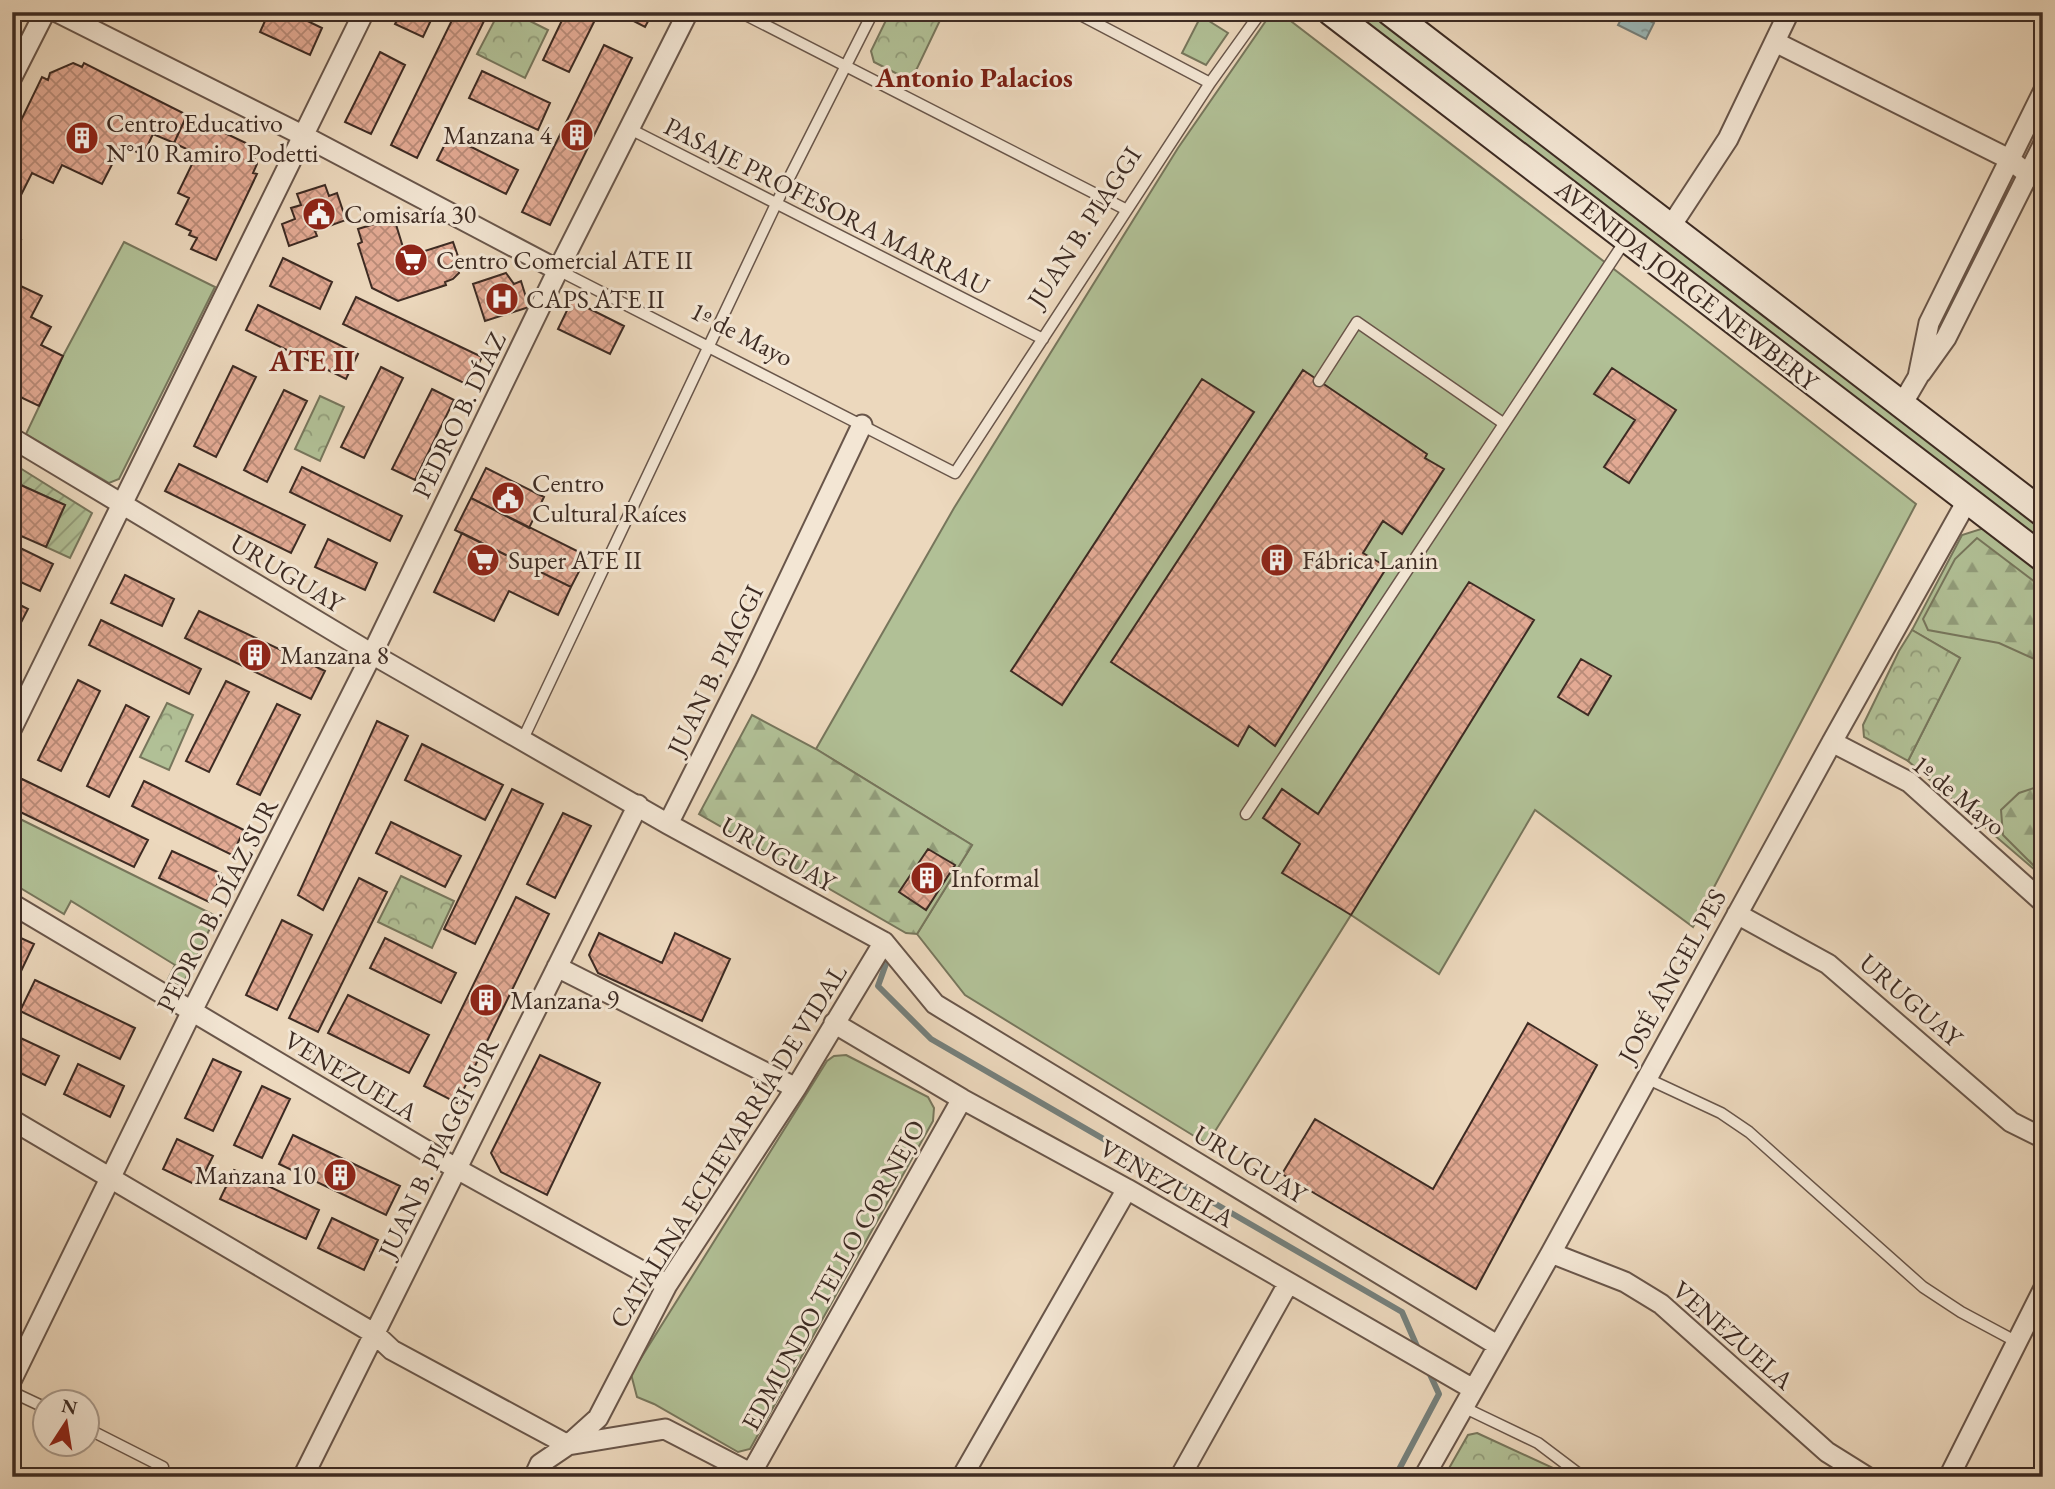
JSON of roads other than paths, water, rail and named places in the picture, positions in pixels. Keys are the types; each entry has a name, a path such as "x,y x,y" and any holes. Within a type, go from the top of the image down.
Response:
{"main road":[{"name":"AVENIDA JORGE NEWBERY","path":"1331,12 2043,558"},
{"name":"AVENIDA JORGE NEWBERY","path":"1405,17 1669,229 2043,513"}],"street":[{"path":"12,77 45,12"},
{"name":"1º de Mayo","path":"57,12 304,136 558,271"},
{"path":"12,728 364,12"},
{"name":"PEDRO B. DÍAZ","path":"372,654 558,271 688,12"},
{"path":"1669,229 1728,139 1789,12"},
{"path":"1774,42 2009,159 2035,177"},
{"path":"1918,377 1929,323 2043,92"},
{"path":"1901,407 1918,377 1946,338 2035,177 2043,145"},
{"name":"JUAN B. PIAGGI","path":"668,824 746,669 862,425"},
{"name":"URUGUAY","path":"12,438 522,741 884,942 935,1004 1497,1345"},
{"name":"JOSÉ ÁNGEL PES","path":"1424,1477 1967,501"},
{"name":"PEDRO B. DÍAZ SUR","path":"111,1180 192,1011 372,654"},
{"name":"1º de Mayo","path":"1832,742 1909,782 2043,902"},
{"name":"JUAN B. PIAGGI SUR","path":"303,1477 638,805"},
{"name":"VENEZUELA","path":"12,904 457,1169 667,1285"},
{"name":"URUGUAY","path":"1737,914 1828,964 2011,1122 2043,1138"},
{"name":"CATALINA ECHEVARRÍA DE VIDAL","path":"534,1477 540,1464 568,1445 597,1418 667,1285 796,1088 884,942"},
{"path":"557,967 796,1088"},
{"name":"VENEZUELA","path":"834,1023 962,1099 1127,1189 1473,1389"},
{"name":"EDMUNDO TELLO CORNEJO","path":"753,1476 962,1099"},
{"path":"12,1120 375,1334 392,1350 568,1445 665,1429 753,1476"},
{"path":"12,1379 111,1180"},
{"path":"962,1477 1127,1189"},
{"name":"VENEZUELA","path":"1551,1253 1625,1282 1661,1304 1827,1452 1867,1477"},
{"path":"1180,1477 1289,1284"},
{"path":"1949,1477 2043,1290"}],"lane":[{"path":"740,12 1127,210"},
{"path":"522,741 776,204 873,12"},
{"path":"1076,12 1210,83"},
{"name":"JUAN B. PIAGGI","path":"955,473 1210,83 1261,12"},
{"name":"PASAJE PROFESORA MARRAU","path":"630,129 1043,339"},
{"path":"1246,814 1627,237"},
{"name":"1º de Mayo","path":"558,271 955,473"},
{"path":"1319,381 1357,322 1503,422"},
{"path":"1646,1078 1721,1113 1749,1132 1923,1287 1961,1312 2017,1342"},
{"path":"12,1392 32,1401"},
{"path":"1463,1407 1538,1443 1583,1477"},
{"path":"102,1436 163,1467"}],"water":[{"path":"1625,12 1632,12 1654,23 1646,39 1618,25"}],"waterway":[{"path":"12,18 15,12"},
{"path":"887,961 878,986 931,1039 1402,1312 1419,1351"},
{"path":"1395,1477 1439,1394 1428,1370"}],"place":[{"name":"Manzana 4","path":"577,135"},
{"name":"Centro Educativo N°10 Ramiro Podetti","path":"82,138"},
{"name":"Comisaría 30","path":"319,214"},
{"name":"Centro Comercial ATE II","path":"411,260"},
{"name":"CAPS ATE II","path":"502,299"},
{"name":"Centro Cultural Raíces","path":"508,498"},
{"name":"Super ATE II","path":"483,560"},
{"name":"Fábrica Lanin","path":"1277,560"},
{"name":"Manzana 8","path":"255,655"},
{"name":"Informal","path":"927,878"},
{"name":"Manzana 9","path":"486,1000"},
{"name":"Manzana 10","path":"340,1175"}],"district":[{"name":"Antonio Palacios","path":"974,77"},
{"name":"ATE II","path":"312,360"}]}
